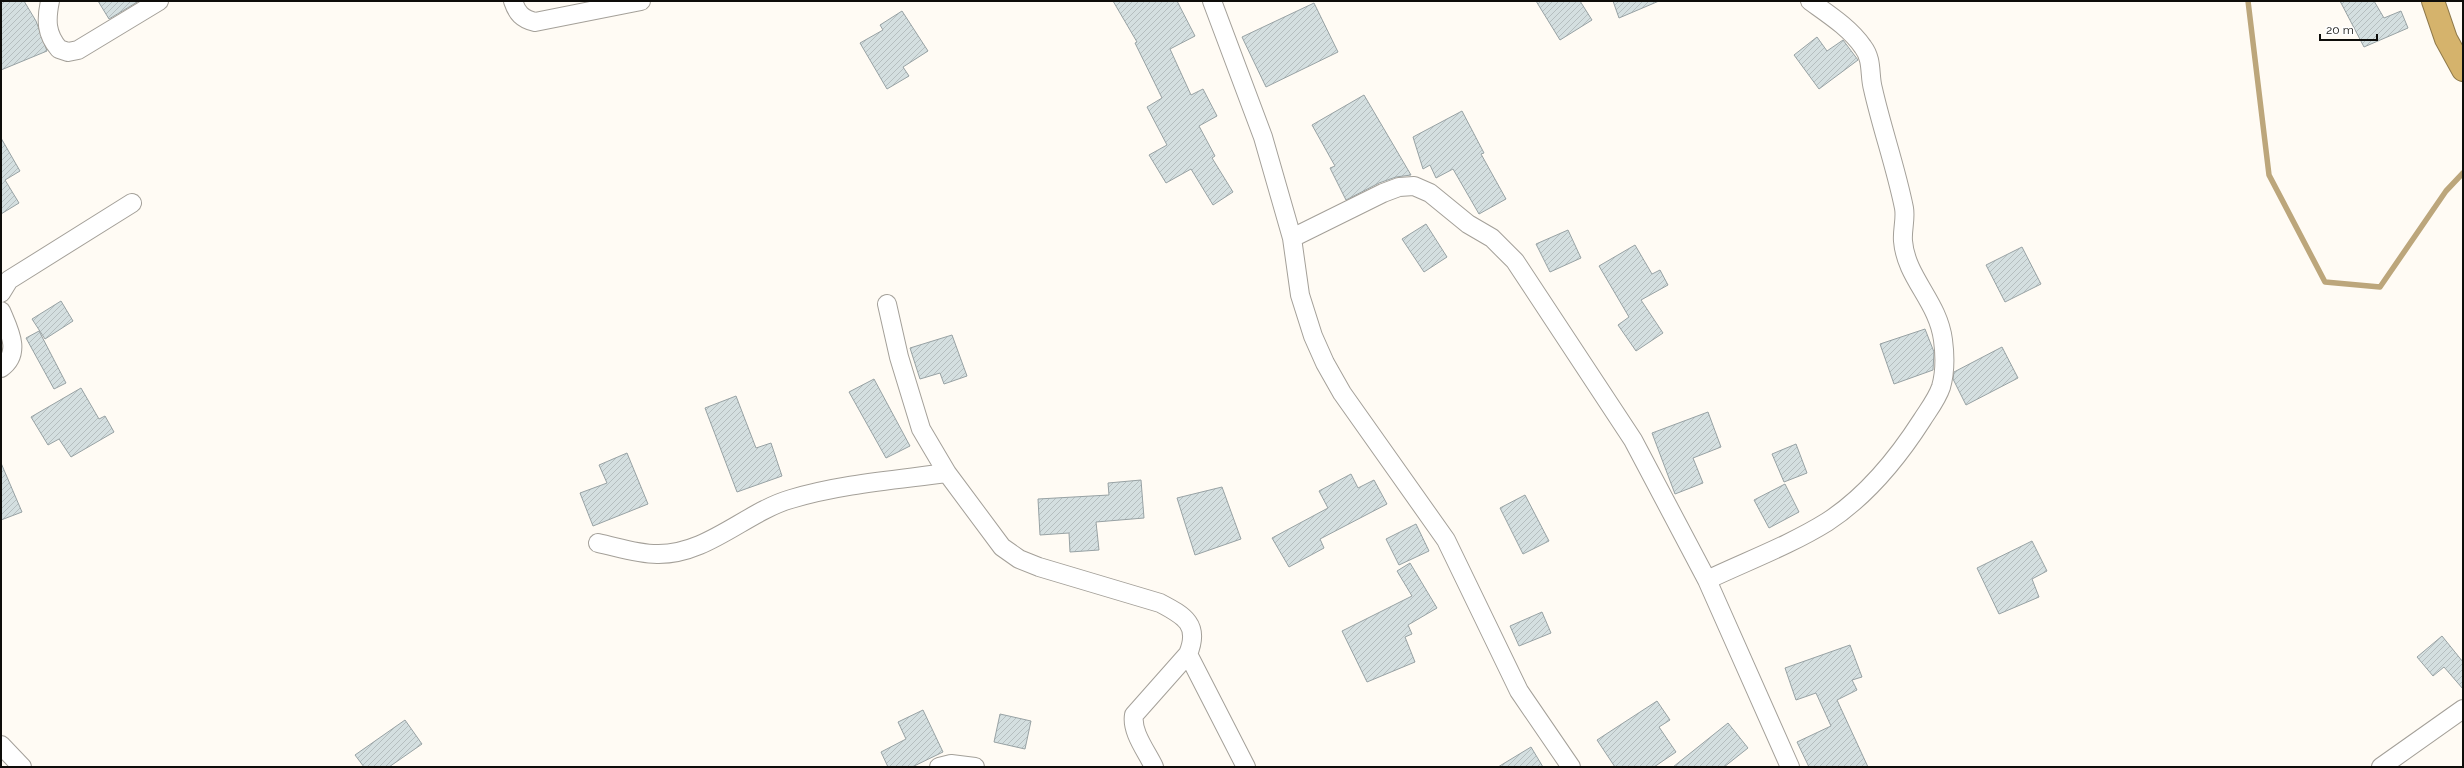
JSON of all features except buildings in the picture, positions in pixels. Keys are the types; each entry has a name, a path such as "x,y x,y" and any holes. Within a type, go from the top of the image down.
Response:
{"highway":[{"path":"2432,1 2446,39 2463,70"}],"street":[{"path":"50,1 47,25 49,35 59,49 68,52 78,50 159,1"},
{"path":"513,1 518,13 525,19 535,22 641,1"},
{"path":"1212,1 1263,137 1292,238 1300,295 1313,336 1325,363 1342,393 1446,540 1519,691 1571,767"},
{"path":"1707,580 1802,536 1828,521 1875,481 1901,453 1937,397 1941,386 1945,356 1940,322 1933,306 1914,276 1906,258 1903,241 1904,210 1872,86 1869,57 1857,39 1810,1"},
{"path":"1292,238 1383,193 1399,187 1414,186 1430,193 1468,224 1492,238 1515,261 1633,440 1707,580 1790,767"},
{"path":"1,293 9,280 132,203"},
{"path":"887,304 899,357 921,429 947,473 1002,547 1019,559 1160,603 1176,611 1186,619 1193,630 1193,642 1188,654 1134,715 1133,721 1136,732 1154,767"},
{"path":"1,311 12,336 13,348 11,357 1,368"},
{"path":"598,543 641,553 658,555 678,552 700,544 768,507 790,499 820,491 947,473"},
{"path":"1188,654 1246,767"},
{"path":"2381,767 2463,709"},
{"path":"1,745 22,767"},
{"path":"939,767 951,764 975,767"}],"waterway":[{"path":"2248,1 2269,175 2325,282 2380,287 2446,191 2463,173"}]}
